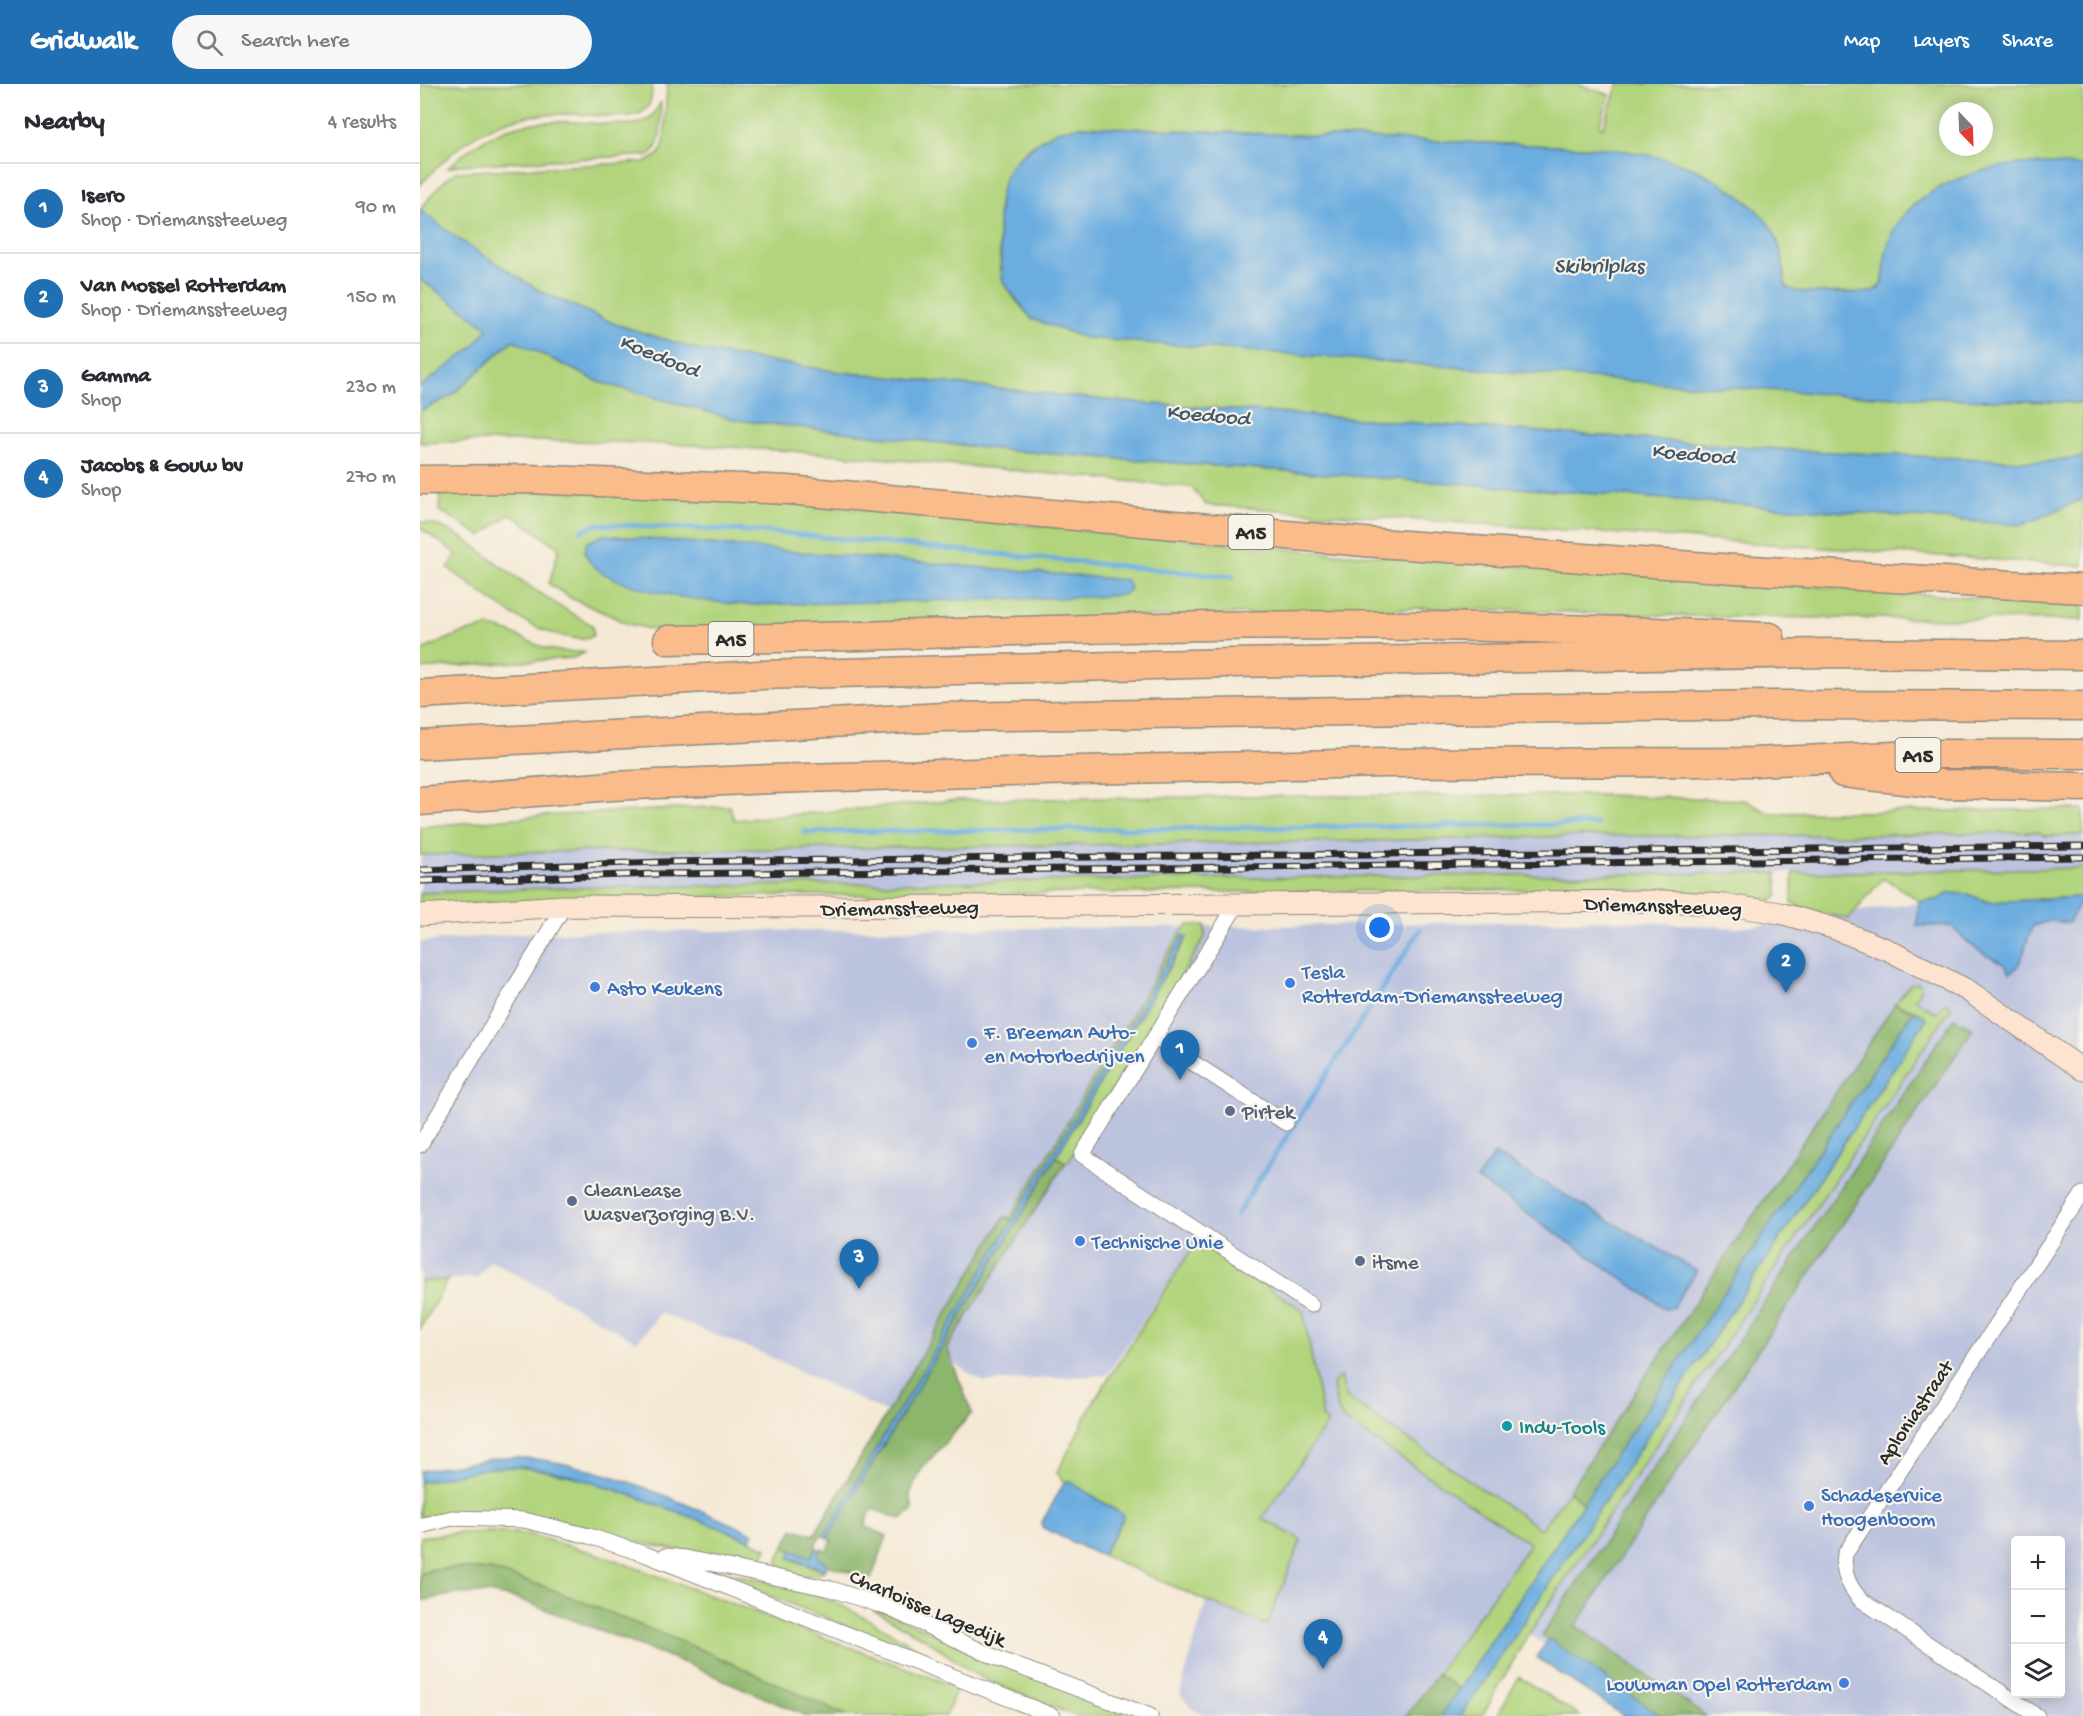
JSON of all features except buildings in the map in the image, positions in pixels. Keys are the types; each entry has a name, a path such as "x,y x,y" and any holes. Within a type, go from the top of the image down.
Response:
{"highway":[{"name":"A15","path":"420,480 527,479 788,490 1364,542 1736,569 2083,589"},
{"name":"A15","path":"668,640 1216,626 1459,625 1595,628 1773,637 1824,653"},
{"name":"A15","path":"420,694 760,675 1230,663 1824,653 2083,655"},
{"path":"420,745 956,717 1768,705 2083,706"},
{"name":"A15","path":"420,801 624,786 1032,771 1383,763 1753,762 1942,754 2083,754"},
{"name":"A15","path":"1753,762 1940,784 2083,787"}],"main road":[{"name":"Driemanssteeweg","path":"420,915 564,906 810,908 1664,901 1727,905 1780,913 1833,928 1888,950 1967,990 2083,1070"}],"street":[{"path":"1237,904 1082,1155 1311,1305"},
{"path":"420,1145 564,906"},
{"path":"1155,1038 1286,1123"},
{"name":"Aploniastraat","path":"2037,1716 1860,1599 1846,1578 1843,1566 1845,1554 2083,1194"},
{"name":"Charloisse Lagedijk","path":"420,1526 452,1518 524,1520 589,1536 647,1555 1053,1716"},
{"name":"Charloisse Lagedijk","path":"647,1555 686,1558 831,1589 886,1607 1001,1660 1150,1716"}],"shaded area":[{"path":"2039,832 2045,836 2083,835 2083,868 696,885 420,893 421,855 1585,836"},
{"path":"2054,884 2083,884 2083,1716 1650,1716 1486,1605 1405,1716 1208,1716 1191,1708 1180,1694 1206,1601 1267,1625 1300,1540 1262,1518 1327,1423 1323,1418 1303,1310 1209,1249 1203,1250 1195,1244 1107,1375 983,1382 927,1347 888,1413 764,1354 660,1313 637,1342 491,1260 477,1278 420,1281 420,942 526,933 1275,926 1613,920 1739,928"}],"green space":[{"path":"420,84 652,84 652,89 649,105 639,114 525,117 488,129 455,151 420,185"},
{"path":"667,84 1578,84 1610,95 1599,126 1603,127 1618,84 2083,84 2083,166 2010,165 1891,237 1881,282 1875,290 1869,292 1808,293 1789,290 1786,286 1782,259 1774,233 1762,216 1742,197 1720,182 1688,166 1657,157 1603,148 1081,126 1039,141 1013,164 1000,198 998,218 1002,279 1010,293 1032,319 1844,395 2083,403 2083,457 2045,462 1807,451 1125,402 840,372 702,351 615,324 540,291 458,239 420,210 438,187 455,172 645,162 657,156 664,144"},
{"path":"661,102 659,138 650,155 459,165 448,168 480,142 508,129 553,122 635,124 649,118"},
{"path":"420,279 489,328 472,348 420,387"},
{"path":"513,340 599,382 737,420 1014,451 2022,525 2083,499 2083,566 1206,505 1191,487 806,452 613,442 420,443 420,411 451,396"},
{"path":"532,490 768,501 1321,552 2023,601 2083,603 2083,620 1725,617 1427,608 667,633 629,624 571,598 549,584 559,548 510,514 481,536 439,511 440,498 438,495"},
{"path":"420,522 444,528 467,541 539,593 592,625 594,634 585,639 555,634 507,611 448,568 457,554 420,528"},
{"path":"488,627 509,632 547,649 586,652 573,658 420,669 420,651 459,634"},
{"path":"1604,795 1745,800 1768,813 2083,809 2083,835 2045,836 2038,832 1585,836 420,855 420,827 538,816 730,806 734,820 959,800"},
{"path":"2083,868 2082,897 1989,902 1967,894 1949,893 1937,900 1919,901 1889,881 1882,879 1849,919 1802,908 1792,903 1793,873"},
{"path":"1777,873 1778,896 1773,900 1619,889 718,896 420,906 420,893 547,888"},
{"path":"1188,925 1205,925 1205,937 1066,1163 1056,1157 1187,938 1183,935 1013,1221 1010,1219 1179,935"},
{"path":"1919,983 1921,987 1915,1000 1937,1013 1945,1002 1951,1006 1950,1009 1528,1635 1482,1716 1461,1716 1926,1020 1921,1013 1895,1004 1910,984"},
{"path":"1895,1004 1913,1011 1583,1504 1569,1491"},
{"path":"1954,1018 1973,1029 1576,1626 1706,1716 1661,1716 1542,1635"},
{"path":"1056,1157 1066,1162 947,1348 972,1413 922,1468 910,1494 913,1510 901,1519 872,1509 865,1526 887,1536 871,1579 828,1565 818,1558 821,1549 827,1551 832,1540 828,1538"},
{"path":"1005,1216 1013,1221 824,1536 820,1535 815,1546 817,1548 808,1557 784,1547 793,1528 814,1535"},
{"path":"1195,1244 1203,1250 1209,1249 1303,1310 1323,1419 1328,1423 1262,1518 1301,1540 1267,1625 1102,1555 1123,1519 1123,1515 1069,1482 1065,1482 1057,1473 1094,1401"},
{"path":"448,1280 420,1329 420,1281"},
{"path":"1341,1377 1346,1397 1541,1529 1569,1491 1583,1504 1459,1689 1437,1674 1530,1544 1343,1419 1337,1408 1333,1385"},
{"path":"514,1467 577,1478 643,1497 767,1548 761,1560 748,1564 637,1542 517,1512 450,1513 420,1518 420,1482 483,1468"},
{"path":"491,1532 527,1534 604,1556 957,1687 946,1716 848,1716 546,1587 490,1570 433,1569 420,1574 420,1537"},
{"path":"784,1547 792,1550 789,1558 825,1570 809,1576 781,1572 778,1562"},
{"path":"691,1565 769,1581 829,1600 926,1653 924,1656"},
{"path":"433,1569 490,1570 546,1587 709,1653 848,1716 806,1716 685,1663 518,1599 487,1593 456,1594 420,1601 420,1574"},
{"path":"873,1610 882,1611 1130,1716 1076,1716 993,1683 973,1673 927,1640"},
{"path":"1437,1674 1459,1689 1441,1716 1406,1716"},
{"path":"1519,1677 1580,1716 1497,1716"}],"water":[{"name":"Skibrilplas","path":"1081,126 1603,148 1640,153 1673,161 1704,173 1752,206 1766,221 1777,239 1786,286 1801,292 1812,293 1869,292 1879,288 1884,280 1887,248 1897,224 1922,199 1949,183 1979,172 2009,165 2083,166 2083,403 1844,395 1614,380 1085,338 1032,319 1003,282 998,225 1000,195 1011,165 1039,141 1057,131"},
{"name":"Koedood","path":"420,210 458,239 540,291 615,324 702,351 840,372 1125,402 1807,451 2045,462 2083,457 2083,499 2022,525 1014,451 737,420 599,382 513,340 451,396 420,411 420,387 472,348 488,328 420,279"},
{"path":"604,535 1127,580 1130,589 1123,595 1093,597 734,604 657,592 609,576 592,565 585,551 587,542"},
{"path":"1949,893 1967,894 1989,902 2082,897 2069,923 2049,921 2033,926 2022,958 2010,973 2005,964 1976,949 1952,926 1917,926 1919,901 1937,900"},
{"path":"1183,935 1187,937 828,1538 824,1536"},
{"path":"1913,1011 1924,1015 1926,1020 1461,1716 1441,1716"},
{"path":"1494,1154 1697,1271 1672,1308 1665,1308 1477,1179"},
{"path":"504,1457 536,1459 600,1473 632,1483 753,1533 750,1540 630,1495 576,1477 540,1469 491,1468 420,1482 420,1471"},
{"path":"1069,1481 1123,1515 1123,1519 1102,1555 1043,1528 1042,1522 1065,1482"},
{"path":"817,1548 821,1549 818,1558 828,1565 825,1570 789,1558 792,1550 810,1557"},
{"path":"1549,1639 1661,1716 1624,1716 1536,1657"}],"waterway":[{"path":"581,531 597,524 770,532 1233,577"},
{"path":"804,832 1597,824"},
{"path":"1237,1214 1420,930"}],"railway":[{"path":"420,870 663,862 2083,846"},
{"path":"420,881 659,874 2083,857"}],"place":[{"name":"Tesla Rotterdam-Driemanssteeweg","path":"1290,983"},
{"name":"Asto Keukens","path":"595,987"},
{"name":"Van Mossel Rotterdam","path":"1786,993"},
{"name":"F. Breeman Auto- en Motorbedrijven","path":"972,1043"},
{"name":"Isero","path":"1180,1080"},
{"name":"Pirtek","path":"1230,1111"},
{"name":"CleanLease Wasverzorging B.V.","path":"572,1201"},
{"name":"Technische Unie","path":"1080,1241"},
{"name":"itsme","path":"1360,1261"},
{"name":"Gamma","path":"859,1289"},
{"name":"Indu-Tools","path":"1507,1426"},
{"name":"Schadeservice Hoogenboom","path":"1809,1506"},
{"name":"Jacobs & Gouw bv","path":"1323,1669"},
{"name":"Louwman Opel Rotterdam","path":"1844,1683"}]}
